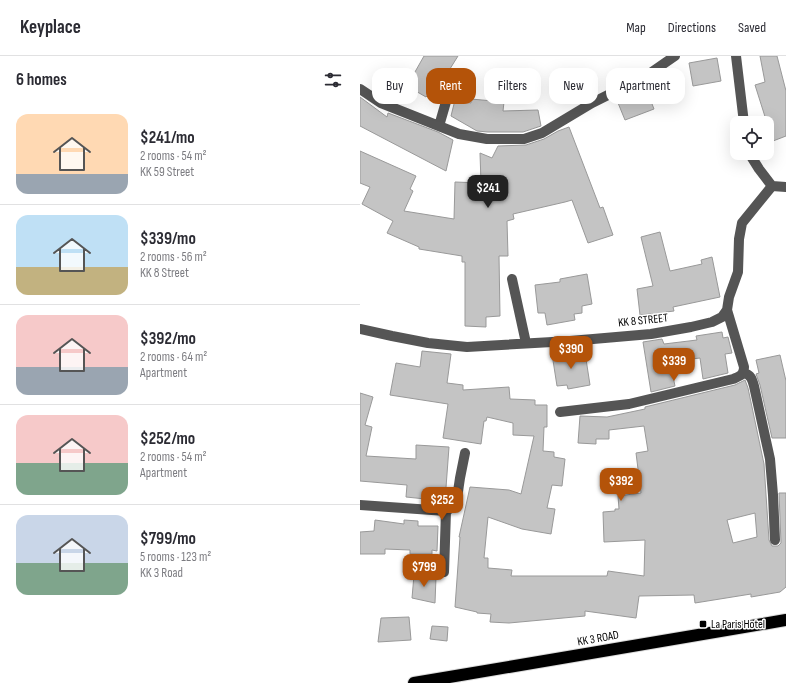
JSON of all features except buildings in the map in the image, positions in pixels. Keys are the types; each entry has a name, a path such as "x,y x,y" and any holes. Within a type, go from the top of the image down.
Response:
{"highway":[{"name":"KK 3 ROAD","path":"414,683 786,620"}],"street":[{"path":"360,89 382,103 459,134 487,139 510,140 532,137 592,103 646,76 675,56"},
{"path":"736,56 743,116"},
{"path":"439,126 445,104"},
{"path":"754,160 772,186 786,187"},
{"path":"744,373 744,367 727,310 729,297 738,272 742,223 772,186"},
{"path":"512,279 526,343"},
{"name":"KK 8 STREET","path":"360,329 428,343 467,347 570,341 651,334 712,322 722,317 727,310"},
{"path":"560,412 629,404 733,379 744,373"},
{"path":"744,373 749,374 752,381 770,459 775,540"},
{"path":"360,505 446,511 456,505 465,453"},
{"path":"444,572 446,511"}],"place":[{"name":"La Paris Hotel","path":"703,624"}]}
